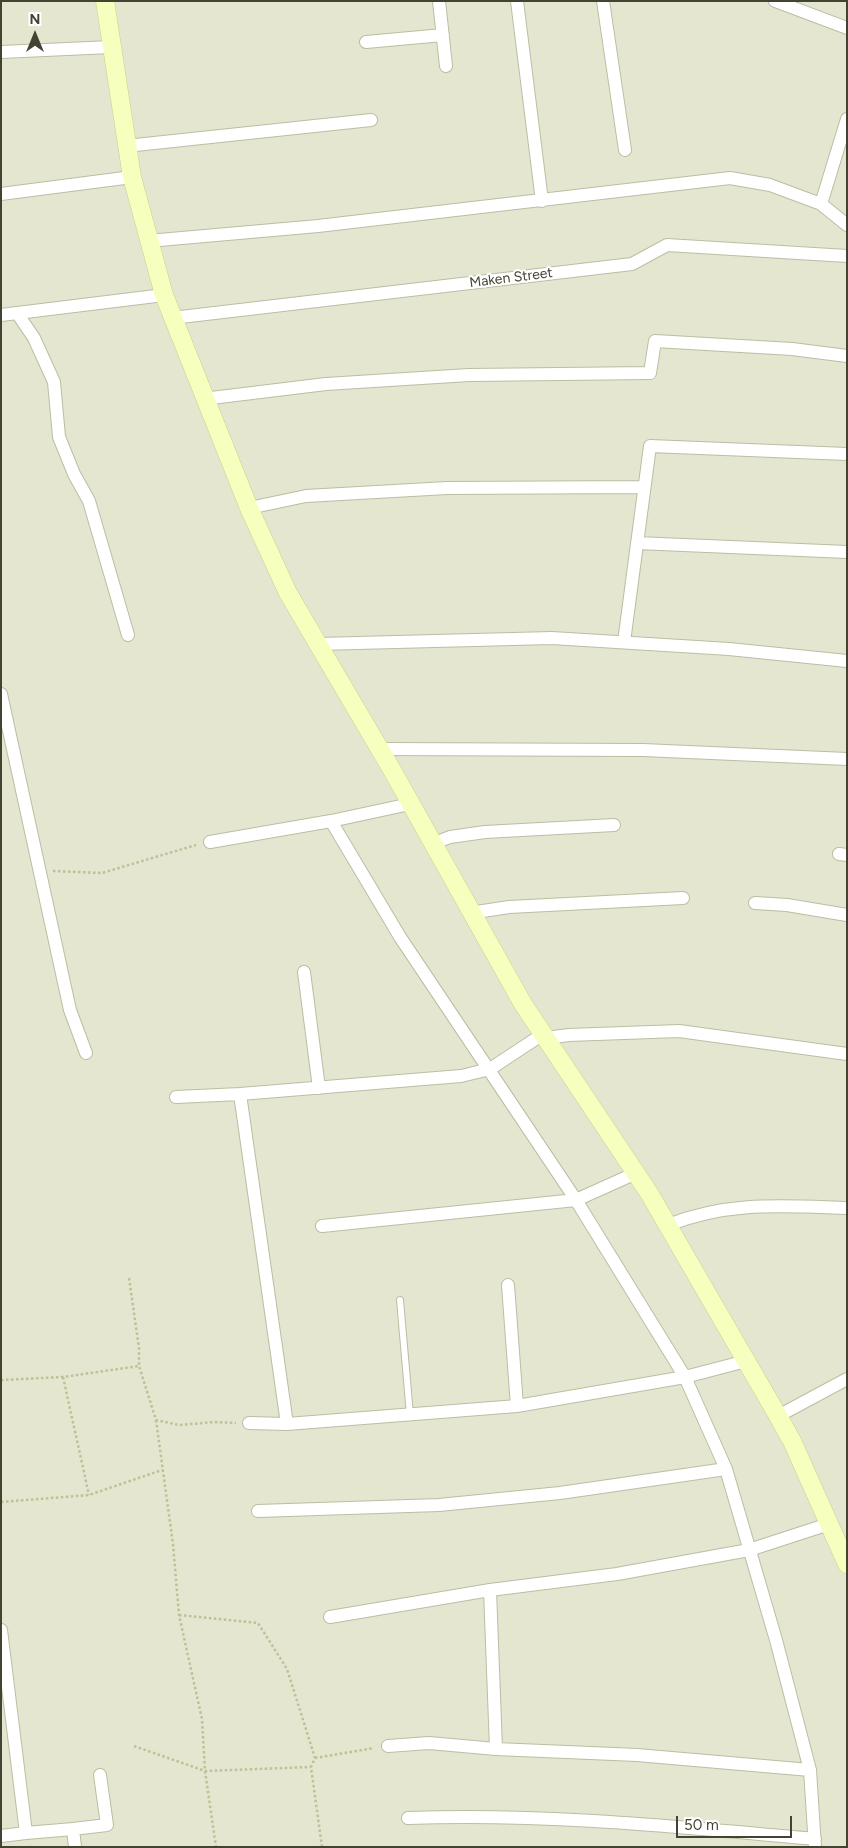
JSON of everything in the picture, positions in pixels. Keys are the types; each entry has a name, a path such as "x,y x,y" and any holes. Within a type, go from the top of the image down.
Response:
{"street":[{"path":"105,1 132,177 164,295 203,399 249,508 288,593 379,749 470,913 544,1036 636,1173 668,1225 778,1416 792,1441 829,1524 843,1546 847,1564"},
{"path":"439,1 446,66"},
{"path":"517,1 542,201"},
{"path":"603,1 625,150"},
{"path":"775,1 847,28"},
{"path":"366,42 443,35"},
{"path":"1,52 111,47"},
{"path":"821,204 847,119"},
{"path":"126,146 371,120"},
{"path":"1,194 132,177"},
{"path":"148,241 318,226 730,178 770,185 821,204 847,226"},
{"name":"Maken Street","path":"172,318 632,264 667,245 847,256"},
{"path":"1,315 164,295"},
{"path":"16,313 34,338 54,382 59,436 74,474 89,501 128,635"},
{"path":"203,399 326,384 469,375 650,373 655,340 792,349 847,356"},
{"path":"624,642 650,446 847,454"},
{"path":"249,508 306,496 419,489 644,487"},
{"path":"637,543 847,552"},
{"path":"318,644 552,638 728,649 847,661"},
{"path":"1,694 70,1010 86,1054"},
{"path":"379,749 643,750 847,759"},
{"path":"210,842 332,821 410,804"},
{"path":"332,821 400,937 576,1200 685,1377 726,1469 776,1640 810,1770 815,1843 680,1828 488,1817 408,1818"},
{"path":"432,844 450,836 485,832 614,825"},
{"path":"470,913 509,908 683,898"},
{"path":"755,903 787,905 847,915"},
{"path":"304,972 319,1088"},
{"path":"176,1097 240,1094 461,1076 490,1070 544,1036 679,1031 847,1054"},
{"path":"240,1094 287,1424"},
{"path":"322,1226 576,1200 636,1173"},
{"path":"668,1225 693,1215 731,1207 763,1205 847,1208"},
{"path":"508,1285 517,1406"},
{"path":"249,1423 287,1424 517,1406 685,1377 746,1361"},
{"path":"778,1416 847,1379"},
{"path":"258,1511 439,1505 560,1493 726,1469"},
{"path":"330,1617 490,1590 617,1574 749,1550 829,1524"},
{"path":"490,1590 496,1749"},
{"path":"1,1630 26,1833"},
{"path":"388,1746 429,1743 496,1749 637,1755 810,1770"},
{"path":"1,1836 107,1825 100,1775"},
{"path":"73,1829 75,1847"}],"lane":[{"path":"400,1300 410,1415"}],"path":[{"path":"39,871 102,873 181,848 210,842"},
{"path":"129,1278 139,1348 138,1366 156,1420 173,1544 179,1615 202,1719 205,1771 216,1847"},
{"path":"1,1380 63,1377 138,1366"},
{"path":"63,1377 89,1494"},
{"path":"156,1420 179,1425 214,1422 249,1423"},
{"path":"1,1502 89,1494 162,1470"},
{"path":"179,1615 258,1624 287,1669 315,1758 312,1767 322,1847"},
{"path":"134,1746 205,1771 312,1767"},
{"path":"315,1758 388,1746"}],"shaded area":[{"path":"1,1 847,1 847,1847 1,1847"}]}
